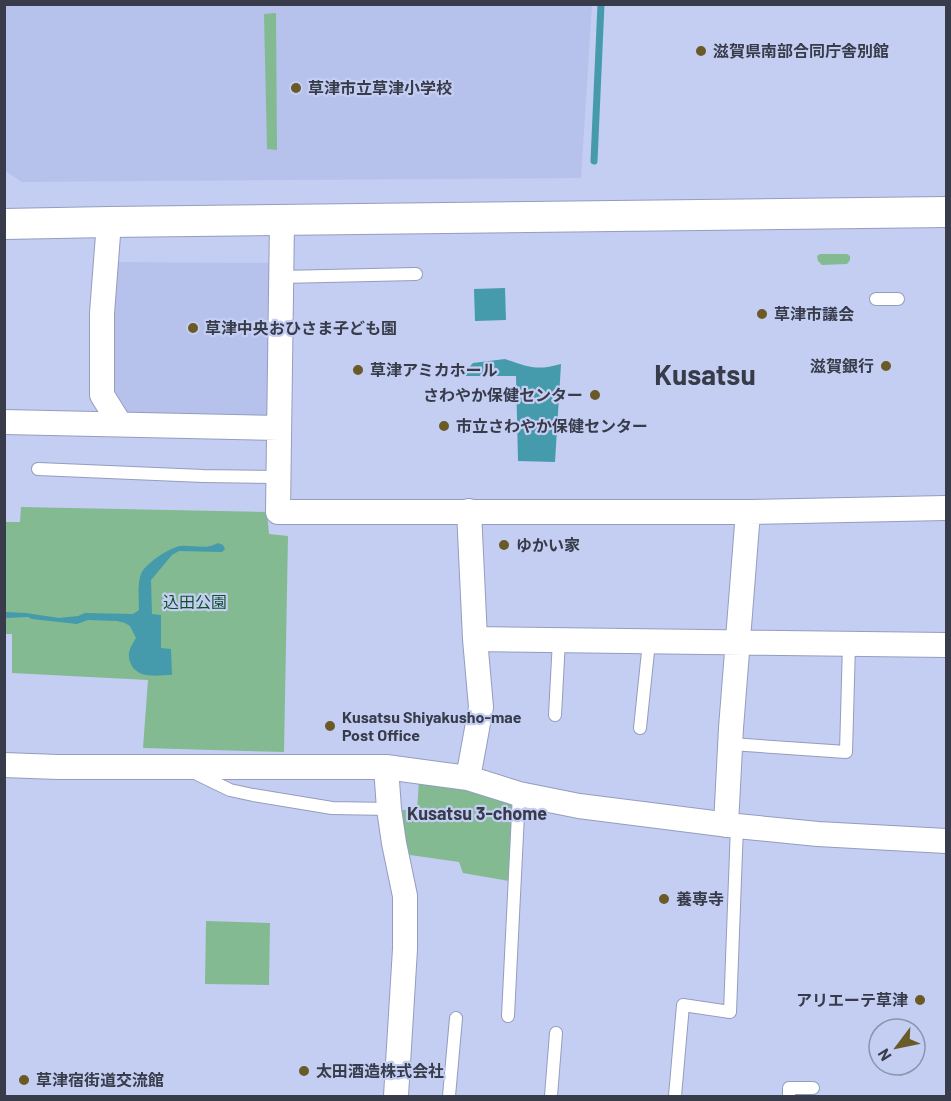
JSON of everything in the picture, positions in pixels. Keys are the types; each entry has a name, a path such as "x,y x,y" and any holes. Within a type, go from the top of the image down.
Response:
{"street":[{"path":"4,224 946,212"},
{"path":"282,220 278,512 748,512 946,508"},
{"path":"109,222 102,313 102,395 120,424"},
{"path":"4,422 279,428"},
{"path":"468,778 481,707 475,639 469,511"},
{"path":"731,825 730,744 748,512"},
{"path":"475,639 946,645"},
{"path":"4,765 386,767 468,778 519,794 579,806 818,834 946,841"},
{"path":"386,767 389,809 405,896 405,950 396,1096"}],"lane":[{"path":"281,277 416,274"},
{"path":"876,299 898,299"},
{"path":"38,469 278,477"},
{"path":"555,715 559,640"},
{"path":"640,728 649,642"},
{"path":"730,744 846,752 849,644"},
{"path":"184,767 230,790 253,795 332,808 389,809"},
{"path":"508,1016 519,794"},
{"path":"675,1096 684,1005 730,1011 731,825"},
{"path":"449,1096 456,1018"},
{"path":"551,1096 556,1033"},
{"path":"789,1096 789,1088 813,1088"}],"shaded area":[{"name":"草津市立草津小学校","path":"4,5 592,5 581,178 22,182 5,171"},
{"name":"草津中央おひさま子ども園","path":"116,262 274,263 268,420 130,417 113,387 112,351"},
{"path":"505,288 506,320 475,321 474,289"},
{"path":"505,359 532,367 561,364 555,462 518,461 516,376 461,376 473,363"},
{"path":"218,543 225,549 222,552 179,551 172,555 151,580 152,614 161,615 161,648 171,649 172,675 146,675 134,669 129,653 136,638 130,626 125,623 88,620 77,624 28,617 5,618 5,612 59,618 85,613 133,614 139,610 140,576 154,560 176,547 205,547"}],"green space":[{"path":"276,13 277,150 267,149 264,14"},
{"path":"847,254 850,260 847,264 822,265 817,256"},
{"name":"込田公園","path":"21,507 267,512 269,534 288,536 284,752 143,748 148,680 12,673 12,634 5,634 5,522 20,522"},
{"path":"419,780 512,800 509,881 463,873 459,862 410,855 400,846 396,810 417,810"},
{"path":"206,921 270,923 269,985 205,984"}],"waterway":[{"path":"594,161 601,4"}],"place":[{"name":"滋賀県南部合同庁舎別館","path":"701,51"},
{"name":"草津市立草津小学校","path":"296,88"},
{"name":"草津市議会","path":"762,314"},
{"name":"草津中央おひさま子ども園","path":"193,328"},
{"name":"滋賀銀行","path":"886,366"},
{"name":"草津アミカホール","path":"358,370"},
{"name":"さわやか保健センター","path":"595,395"},
{"name":"市立さわやか保健センター","path":"444,426"},
{"name":"ゆかい家","path":"504,545"},
{"name":"Kusatsu Shiyakusho-mae Post Office","path":"330,726"},
{"name":"養専寺","path":"664,899"},
{"name":"アリエーテ草津","path":"920,1000"},
{"name":"太田酒造株式会社","path":"304,1071"},
{"name":"草津宿街道交流館","path":"24,1080"}],"district":[{"name":"Kusatsu","path":"705,375"},
{"name":"Kusatsu 3-chome","path":"477,814"}]}
